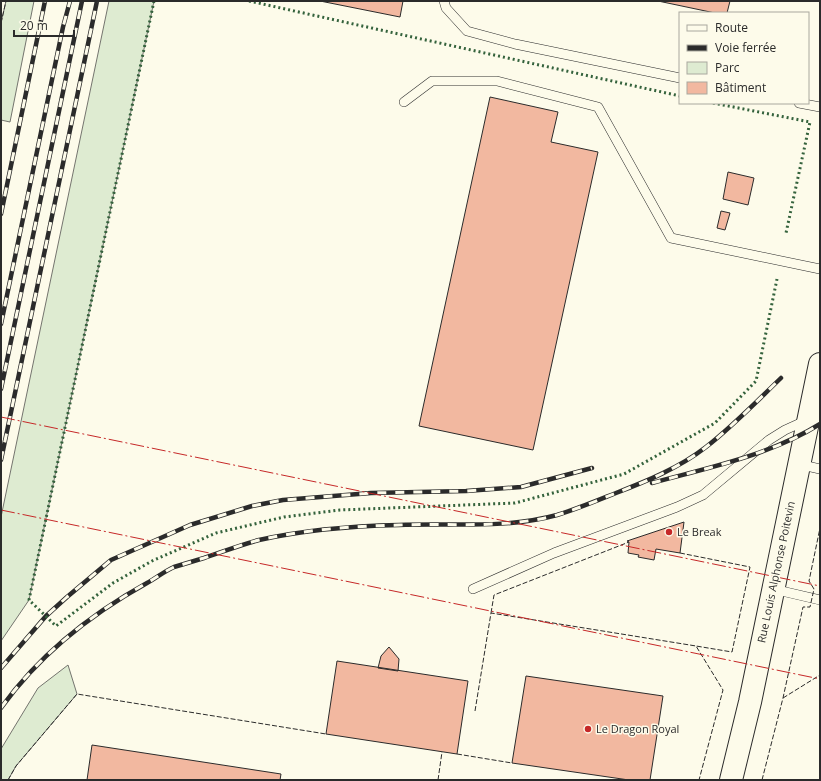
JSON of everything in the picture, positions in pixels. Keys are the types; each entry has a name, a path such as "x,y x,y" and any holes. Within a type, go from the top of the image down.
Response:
{"street":[{"name":"Rue Louis Alphonse Poitevin","path":"731,780 750,702 798,464 820,364"}],"lane":[{"path":"444,1 446,8 467,31 515,44 679,78"},
{"path":"404,102 432,81 497,81 598,107 671,238 820,269"},
{"path":"805,104 820,107"},
{"path":"473,589 554,553 677,507 703,495 769,440 785,430 808,420"},
{"path":"798,464 820,469"},
{"path":"773,589 820,600"}],"green space":[{"path":"6,1 34,1 10,122 1,120 1,23"},
{"path":"109,1 154,1 29,600 1,641 1,517"},
{"path":"68,665 77,694 16,766 8,780 1,780 1,749 38,688"}],"building":[{"path":"320,1 403,1 400,17"},
{"path":"658,1 730,1 727,12 710,12"},
{"path":"490,97 558,112 551,142 598,152 533,450 419,426"},
{"path":"728,172 754,178 748,205 723,199"},
{"path":"721,211 730,213 725,230 717,228"},
{"name":"Le Break","path":"684,522 680,553 656,549 654,560 638,557 639,555 628,553 629,542 627,541"},
{"path":"389,647 399,659 398,671 378,668 381,656"},
{"path":"337,661 468,681 457,754 326,734"},
{"name":"Le Dragon Royal","path":"526,676 663,696 650,780 629,780 512,763"},
{"path":"92,745 281,774 280,780 87,780"}],"railway":[{"path":"1,214 45,1"},
{"path":"1,324 63,27 70,1"},
{"path":"1,389 82,1"},
{"path":"1,460 97,1"},
{"path":"1,708 32,670 67,637 106,608 174,567 259,540 311,531 381,526 499,524 557,515 639,484 696,455 726,431 781,378"},
{"path":"652,483 738,460 781,444 820,424"},
{"path":"1,668 46,616 111,560 190,525 252,506 283,500 371,493 466,491 521,487 592,468"}],"hedge":[{"path":"154,1 29,600 56,626 113,583 152,561 216,533 284,517 340,510 515,503 624,474 715,423 756,381 777,279"},
{"path":"249,1 679,96"},
{"path":"718,104 810,122 786,233"}],"fence":[{"path":"1,23 6,1"},
{"path":"762,780 783,698 803,607 810,607 814,589 809,581 820,528"},
{"path":"491,613 494,595 629,542"},
{"path":"680,553 750,567 732,652 696,646"},
{"path":"475,711 491,613 696,646 723,690 699,780"},
{"path":"783,698 820,675"},
{"path":"8,780 16,766 77,694 326,734"},
{"path":"438,780 442,752"},
{"path":"457,754 512,763"}],"power":[{"path":"1,417 820,586"},
{"path":"1,510 820,679"}],"place":[{"name":"Le Break","path":"669,532"},
{"name":"Le Dragon Royal","path":"588,729"}]}
